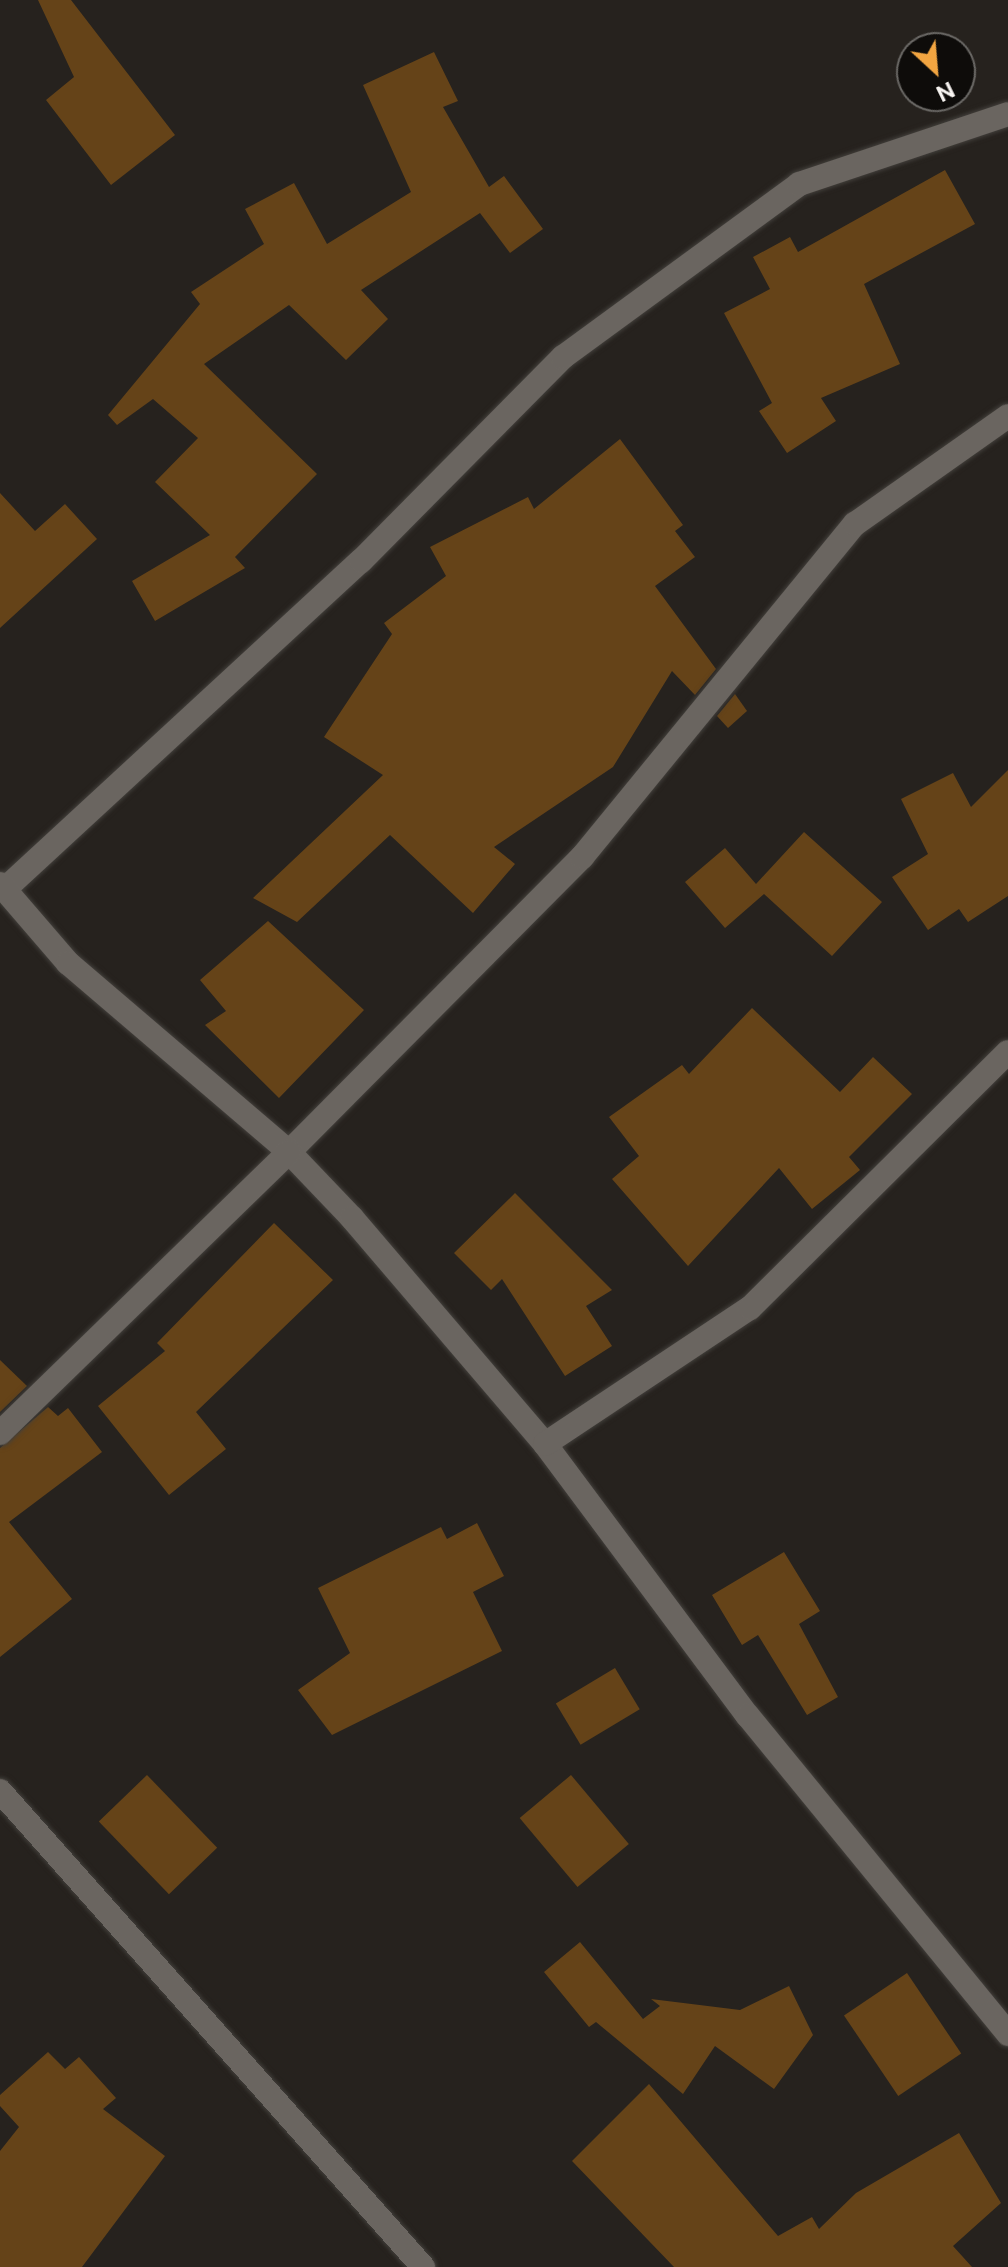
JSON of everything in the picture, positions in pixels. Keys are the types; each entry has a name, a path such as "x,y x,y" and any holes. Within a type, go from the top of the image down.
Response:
{"street":[{"path":"1008,114 799,184 563,357 361,561 2,886 68,963 289,1152 545,1444 748,1716 1008,2034"},
{"path":"0,1433 289,1152 582,857 855,524 1008,416"},
{"path":"545,1444 750,1308 1008,1052"},
{"path":"0,1791 423,2267"}],"building":[{"path":"38,0 71,0 175,135 111,185 46,100 74,77"},
{"path":"434,52 458,101 443,107 489,187 504,176 543,229 510,253 480,213 361,290 388,319 346,360 289,305 204,364 317,474 235,557 245,568 155,621 132,581 210,535 155,482 198,438 153,399 117,425 108,415 200,304 191,292 264,244 245,209 294,183 327,244 411,192 363,85"},
{"path":"945,170 975,224 864,284 900,364 821,398 836,421 787,453 759,411 772,403 724,313 770,289 753,257 790,237 798,252"},
{"path":"620,439 683,525 675,531 695,557 655,586 716,669 695,695 672,671 613,767 494,847 515,864 473,913 390,835 297,922 253,898 383,775 324,737 392,634 384,623 446,576 430,547 528,497 534,509"},
{"path":"0,493 35,531 65,504 97,539 0,628"},
{"path":"735,694 747,711 728,728 717,716"},
{"path":"1008,770 1008,896 968,922 959,909 928,930 892,877 928,854 901,799 953,773 971,807"},
{"path":"804,832 882,902 832,956 764,894 725,928 685,882 725,848 756,884"},
{"path":"268,921 364,1010 279,1098 205,1025 226,1011 200,980"},
{"path":"752,1008 840,1092 873,1057 912,1094 849,1157 860,1170 812,1209 779,1168 688,1266 612,1179 639,1156 609,1117 682,1065 689,1074"},
{"path":"515,1193 612,1290 586,1306 612,1346 565,1376 502,1279 491,1290 454,1253"},
{"path":"274,1223 333,1280 196,1412 226,1449 169,1495 98,1406 165,1351 157,1343"},
{"path":"0,1360 27,1386 0,1412"},
{"path":"48,1407 58,1416 68,1408 102,1452 9,1522 72,1599 0,1657 0,1448"},
{"path":"477,1523 504,1576 473,1592 502,1651 332,1735 298,1690 350,1653 318,1588 441,1527 447,1539"},
{"path":"784,1552 820,1611 799,1624 838,1697 807,1715 758,1635 742,1645 712,1595"},
{"path":"615,1668 640,1709 581,1745 556,1704"},
{"path":"147,1775 217,1848 169,1894 99,1822"},
{"path":"571,1775 629,1844 578,1887 520,1818"},
{"path":"580,1942 643,2019 660,2006 651,1999 740,2010 789,1986 813,2035 774,2089 715,2046 683,2094 596,2022 589,2027 544,1972"},
{"path":"907,1973 961,2053 898,2096 844,2015"},
{"path":"48,2052 65,2069 79,2057 116,2098 103,2109 165,2156 82,2267 0,2267 0,2151 19,2127 0,2106 0,2095"},
{"path":"649,2084 778,2236 812,2217 819,2229 856,2193 959,2133 1001,2203 953,2246 972,2267 674,2267 572,2161"}]}
